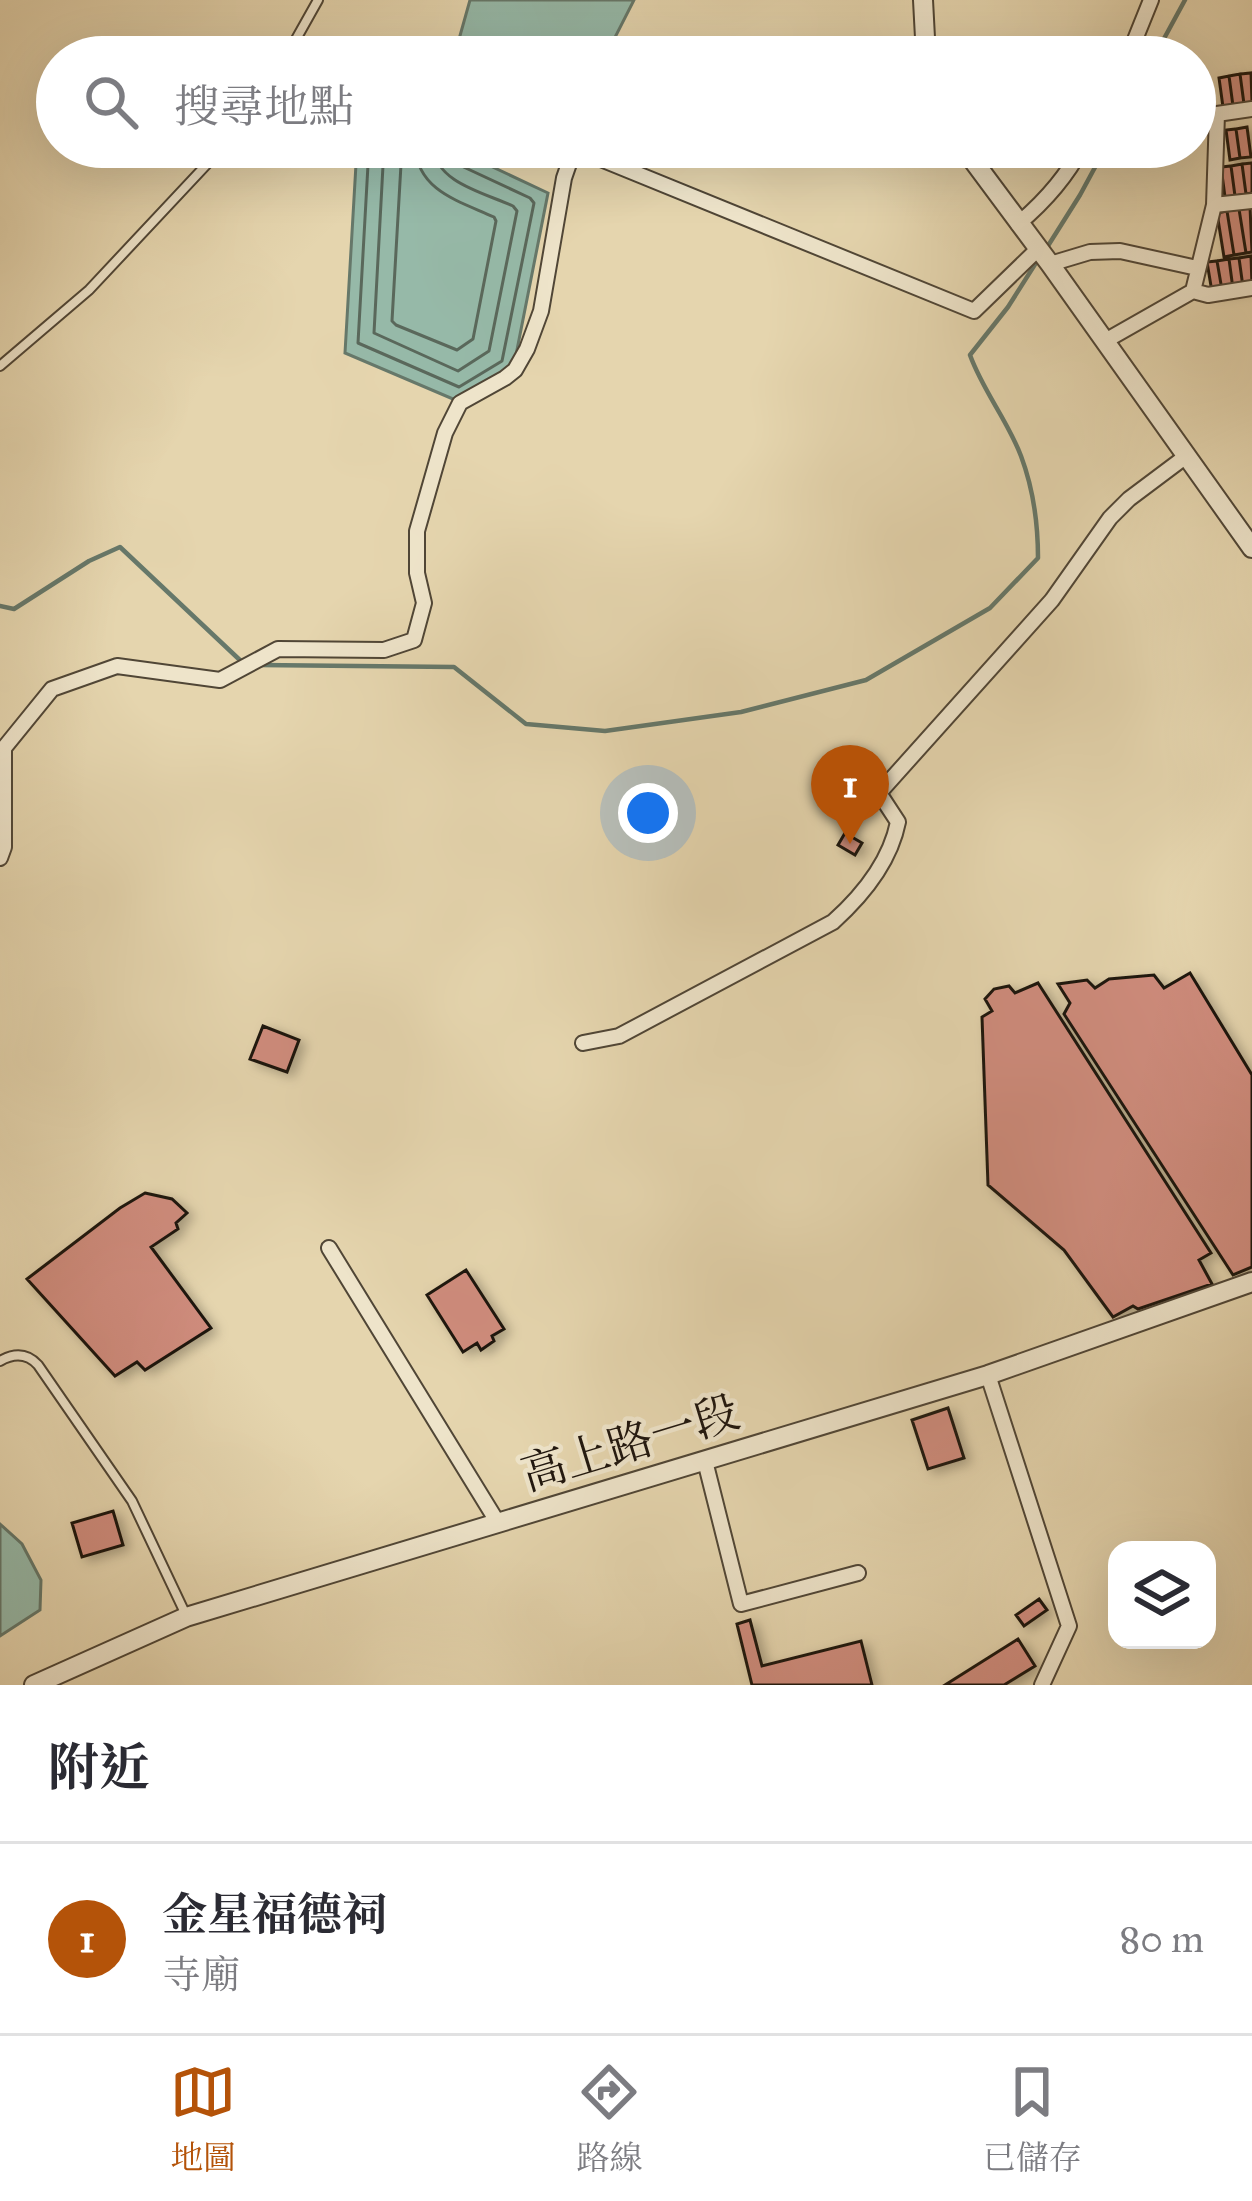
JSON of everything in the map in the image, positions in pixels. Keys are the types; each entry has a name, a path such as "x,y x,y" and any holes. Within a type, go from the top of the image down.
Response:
{"street":[{"path":"923,0 925,36"},
{"path":"1136,36 1150,0"},
{"path":"1216,144 1217,113 1252,109"},
{"path":"0,858 4,848 2,745 52,689 117,666 220,680 278,650 384,650 414,640 424,603 417,531 445,433 460,403 515,370 526,349 541,311 567,168"},
{"path":"623,168 974,311 1044,257 1120,251 1197,268"},
{"path":"978,168 1252,548"},
{"path":"1018,224 1069,168"},
{"path":"1193,291 1214,206 1215,168"},
{"path":"1214,206 1252,201"},
{"path":"1105,341 1193,291 1208,295 1252,288"},
{"path":"583,1043 619,1036 833,922 858,899 896,833 898,822 879,793 1052,600 1109,518 1185,457"},
{"path":"329,1248 498,1523"},
{"name":"高上路一段","path":"34,1685 186,1617 988,1375 1252,1282"},
{"path":"988,1375 1069,1626 1042,1685"},
{"path":"705,1460 741,1604 858,1573"}],"lane":[{"path":"298,36 318,0"},
{"path":"0,366 89,290 204,168"},
{"path":"0,1361 15,1355 31,1358 47,1378 132,1501 186,1617"}],"water":[{"path":"470,0 634,0 616,36 460,36"},
{"path":"356,168 495,168 548,193 513,370 460,402 345,353"},
{"path":"0,1524 22,1544 41,1580 40,1610 0,1636"}],"building":[{"path":"1251,73 1252,103 1244,104 1240,74"},
{"path":"1240,74 1244,104 1233,106 1229,76"},
{"path":"1229,76 1233,106 1223,107 1219,78"},
{"path":"1247,127 1251,157 1240,158 1236,129"},
{"path":"1236,129 1240,158 1230,160 1226,130"},
{"path":"1252,163 1252,193 1246,194 1242,164"},
{"path":"1242,164 1246,194 1235,196 1231,166"},
{"path":"1231,166 1235,196 1225,197 1221,167"},
{"path":"1250,207 1252,252 1246,253 1239,209"},
{"path":"1239,209 1246,253 1234,255 1227,211"},
{"path":"1227,211 1234,255 1224,257 1217,213"},
{"path":"1251,256 1252,286 1243,287 1239,258"},
{"path":"1239,258 1243,287 1233,289 1229,259"},
{"path":"1229,259 1233,289 1222,290 1217,261"},
{"path":"1217,261 1222,290 1212,292 1207,262"},
{"path":"845,833 862,843 855,855 838,845"},
{"path":"1190,973 1252,1075 1252,1267 1233,1275 1064,1014 1070,1003 1058,984 1087,980 1095,988 1109,979 1154,975 1164,988"},
{"path":"1038,983 1211,1253 1199,1260 1212,1284 1138,1309 1133,1306 1113,1317 1064,1250 988,1185 982,1017 992,1011 985,999 994,989 1009,986 1015,993"},
{"path":"263,1026 299,1040 287,1072 250,1059"},
{"path":"145,1193 172,1199 187,1213 176,1223 178,1229 151,1247 211,1328 145,1370 137,1362 115,1376 27,1279"},
{"path":"466,1270 504,1329 481,1350 477,1343 463,1352 427,1295"},
{"path":"948,1408 964,1458 928,1469 912,1420"},
{"path":"113,1511 123,1545 82,1557 72,1523"},
{"path":"1039,1599 1047,1610 1024,1626 1016,1615"},
{"path":"750,1620 762,1666 861,1641 872,1685 752,1685 737,1624"},
{"path":"1018,1639 1035,1666 1004,1685 945,1685"}],"waterway":[{"path":"1165,36 1185,0"},
{"path":"1046,249 1095,168"},
{"path":"259,665 454,667 526,724 605,731 741,712 866,680 990,608 1038,558 1025,468 970,355 1039,258"},
{"path":"0,606 14,609 120,547 243,663"}],"place":[{"name":"金星福德祠","path":"850,844"}]}
